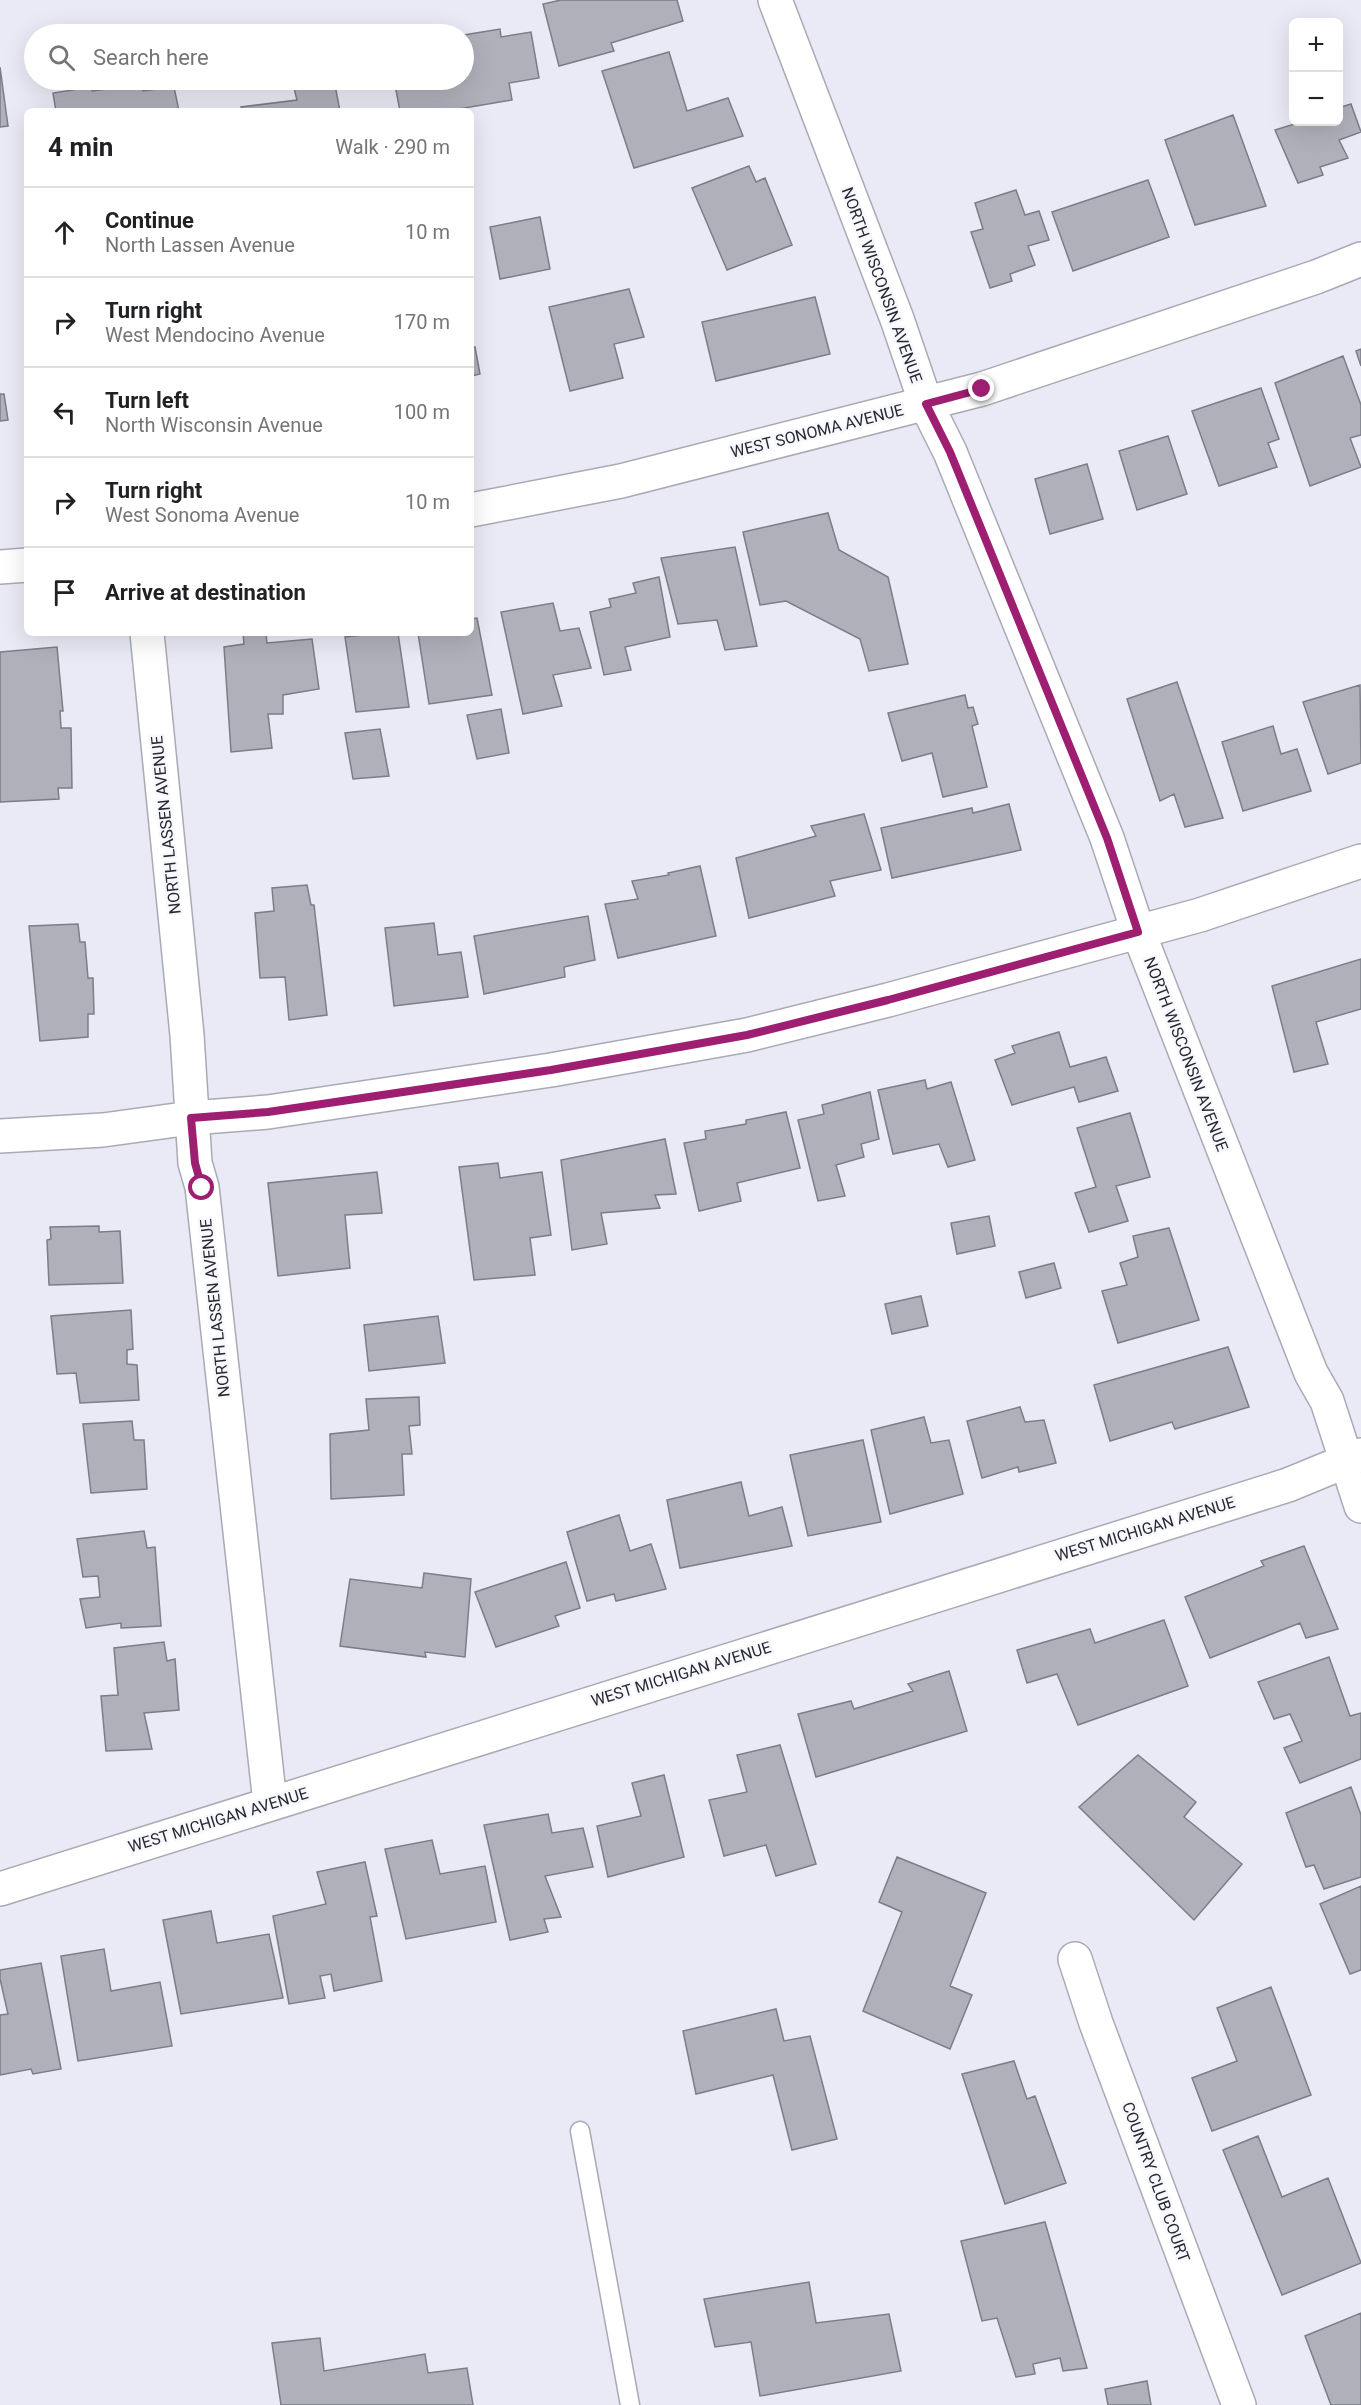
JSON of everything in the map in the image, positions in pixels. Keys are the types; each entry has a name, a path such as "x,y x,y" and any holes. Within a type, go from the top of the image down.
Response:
{"street":[{"name":"NORTH WISCONSIN AVENUE","path":"775,0 897,319 926,404 950,452 1107,838 1138,932 1311,1373 1354,1459 1361,1506"},
{"name":"WEST SONOMA AVENUE","path":"474,509 621,481 982,389 1316,277 1361,259"},
{"path":"0,567 24,565"},
{"name":"NORTH LASSEN AVENUE","path":"147,636 187,1035 195,1163 202,1188 270,1803"},
{"path":"0,1136 103,1130 191,1118 268,1112 539,1072 747,1035 888,1000 1200,915 1361,861"},
{"name":"WEST MICHIGAN AVENUE","path":"0,1888 1288,1485 1354,1459"},
{"name":"COUNTRY CLUB COURT","path":"1075,1959 1096,2023 1239,2405"}],"lane":[{"path":"580,2131 630,2405"}],"building":[{"path":"561,0 677,0 683,21 611,43 614,51 559,66 543,4"},
{"path":"500,29 501,37 531,32 539,78 509,83 512,100 465,108 399,108 396,90 474,90 474,33"},
{"path":"669,52 687,111 728,98 743,136 634,168 602,71"},
{"path":"0,67 8,126 0,127"},
{"path":"72,90 175,90 178,108 56,108 53,93"},
{"path":"294,90 336,90 339,108 241,107 297,100"},
{"path":"1351,104 1361,132 1339,140 1348,158 1320,167 1323,175 1298,183 1275,130 1289,126 1343,126 1343,106"},
{"path":"1233,115 1266,206 1195,225 1165,140"},
{"path":"749,166 756,182 765,178 792,245 727,270 692,188"},
{"path":"1148,180 1169,237 1073,271 1052,212"},
{"path":"1016,190 1025,215 1039,211 1049,240 1028,246 1035,265 1010,274 1012,281 990,288 971,232 983,229 975,203"},
{"path":"540,217 550,269 500,279 490,227"},
{"path":"629,289 644,337 614,344 623,378 570,391 549,307"},
{"path":"815,297 830,354 716,381 702,322"},
{"path":"474,347 480,374 474,375"},
{"path":"1361,349 1361,366 1356,351"},
{"path":"1343,356 1361,405 1361,435 1350,438 1361,467 1310,486 1275,383"},
{"path":"1261,388 1279,439 1268,443 1277,467 1219,486 1192,411"},
{"path":"0,394 4,394 8,420 0,421"},
{"path":"1168,436 1187,494 1137,510 1119,451"},
{"path":"1087,464 1103,519 1050,534 1035,479"},
{"path":"828,513 839,550 888,577 908,664 869,671 860,639 786,601 760,605 743,532"},
{"path":"735,547 757,646 725,650 717,620 678,624 661,558"},
{"path":"659,577 670,637 625,647 631,670 604,675 590,612 611,607 609,599 636,593 633,583"},
{"path":"553,603 560,631 579,628 591,668 553,675 562,706 523,714 501,612"},
{"path":"474,618 477,618 492,695 429,704 418,636 474,636"},
{"path":"243,636 266,636 267,643 312,639 319,689 283,695 283,714 268,714 272,748 231,752 224,647 244,644"},
{"path":"398,636 409,707 356,712 345,637"},
{"path":"57,647 63,711 60,711 61,728 71,728 72,788 58,788 59,799 0,802 0,652"},
{"path":"1177,682 1223,818 1185,827 1174,794 1160,801 1127,699"},
{"path":"1360,685 1361,763 1328,774 1303,702"},
{"path":"965,695 968,708 973,707 978,724 972,726 987,787 943,797 932,753 902,761 888,713"},
{"path":"501,709 509,753 477,759 467,715"},
{"path":"1273,726 1281,754 1297,749 1311,791 1243,811 1222,742"},
{"path":"380,729 389,776 353,779 345,733"},
{"path":"1009,804 1021,850 892,878 881,828 972,808 973,813"},
{"path":"864,814 881,870 830,881 835,896 749,918 736,858 816,836 811,826"},
{"path":"700,866 716,936 618,958 605,904 638,899 632,881 669,875 668,873"},
{"path":"307,885 311,905 314,905 327,1015 289,1020 285,977 260,978 255,913 274,911 272,888"},
{"path":"588,916 595,960 564,967 565,977 484,994 474,936"},
{"path":"434,923 438,955 461,952 468,997 394,1006 385,928"},
{"path":"78,924 80,942 85,942 88,978 93,978 94,1014 88,1014 88,1037 40,1041 29,926"},
{"path":"1361,959 1361,1009 1316,1022 1328,1064 1294,1072 1272,986"},
{"path":"1059,1032 1070,1067 1106,1057 1118,1091 1079,1102 1074,1087 1012,1105 995,1060 1015,1053 1012,1046"},
{"path":"925,1080 927,1089 951,1082 975,1160 948,1167 939,1144 893,1154 878,1090"},
{"path":"870,1092 879,1139 861,1144 864,1157 836,1165 845,1196 818,1201 798,1120 824,1114 822,1105"},
{"path":"786,1112 800,1168 737,1183 741,1201 699,1211 684,1143 706,1139 705,1131 746,1124 746,1120"},
{"path":"1130,1113 1150,1177 1116,1186 1128,1221 1089,1232 1075,1193 1096,1187 1077,1128"},
{"path":"665,1139 676,1194 655,1195 660,1208 601,1213 607,1244 572,1250 561,1160"},
{"path":"498,1163 500,1178 542,1172 551,1235 530,1238 535,1275 474,1280 459,1167"},
{"path":"377,1172 382,1213 345,1215 350,1268 278,1276 268,1183"},
{"path":"989,1216 995,1246 957,1254 951,1223"},
{"path":"99,1226 99,1232 120,1231 123,1283 49,1285 47,1240 51,1239 50,1227"},
{"path":"1169,1228 1199,1320 1118,1343 1102,1291 1127,1285 1120,1263 1138,1257 1133,1236"},
{"path":"1054,1263 1061,1288 1026,1298 1019,1272"},
{"path":"921,1296 928,1326 892,1334 885,1304"},
{"path":"131,1310 133,1349 127,1350 127,1364 137,1365 139,1400 80,1403 76,1373 57,1374 51,1316"},
{"path":"438,1316 445,1363 369,1371 364,1325"},
{"path":"1228,1347 1249,1407 1175,1429 1172,1422 1110,1441 1094,1385"},
{"path":"419,1397 420,1425 409,1426 412,1454 402,1454 404,1495 331,1499 330,1434 369,1430 366,1399"},
{"path":"1020,1407 1025,1422 1044,1420 1056,1463 1019,1472 1018,1467 982,1478 967,1421"},
{"path":"924,1417 931,1443 949,1440 963,1494 890,1514 871,1430"},
{"path":"132,1421 134,1440 144,1440 147,1489 91,1493 83,1424"},
{"path":"863,1440 881,1522 808,1536 790,1455"},
{"path":"741,1482 749,1516 782,1507 792,1546 680,1568 667,1500"},
{"path":"619,1515 630,1551 651,1544 666,1589 616,1601 614,1594 587,1601 567,1532"},
{"path":"144,1531 147,1548 155,1547 161,1626 121,1628 121,1623 86,1628 80,1599 100,1597 98,1576 83,1577 77,1539"},
{"path":"1304,1546 1338,1629 1306,1638 1300,1623 1210,1658 1185,1597 1264,1566 1261,1561"},
{"path":"566,1562 580,1608 555,1616 559,1626 496,1647 475,1592"},
{"path":"424,1573 471,1579 465,1657 425,1652 426,1657 340,1646 350,1579 422,1588"},
{"path":"1164,1620 1188,1686 1078,1725 1057,1674 1027,1683 1017,1650 1090,1629 1095,1643"},
{"path":"164,1642 167,1661 175,1659 179,1710 144,1713 152,1749 106,1751 101,1696 118,1695 114,1648"},
{"path":"1329,1657 1350,1716 1361,1713 1361,1759 1300,1783 1284,1748 1302,1741 1290,1714 1274,1719 1258,1682"},
{"path":"949,1671 967,1731 816,1777 798,1714 851,1701 854,1709 913,1691 908,1684"},
{"path":"780,1745 816,1864 776,1876 766,1845 724,1856 709,1800 747,1792 737,1755"},
{"path":"1138,1755 1196,1802 1184,1817 1242,1864 1194,1920 1079,1807"},
{"path":"664,1775 684,1857 608,1877 597,1826 641,1816 632,1783"},
{"path":"1351,1787 1361,1815 1361,1877 1324,1889 1314,1865 1306,1867 1286,1813"},
{"path":"548,1814 552,1833 583,1828 593,1867 545,1876 561,1917 544,1919 548,1932 510,1940 484,1825"},
{"path":"432,1840 440,1874 485,1866 496,1922 406,1939 385,1849"},
{"path":"897,1857 986,1893 950,1986 972,1995 950,2049 863,2011 902,1912 879,1902"},
{"path":"365,1862 377,1916 370,1917 382,1981 334,1991 331,1974 320,1976 325,1998 289,2004 273,1916 326,1904 317,1872"},
{"path":"1361,1886 1361,1970 1350,1974 1320,1904"},
{"path":"211,1911 217,1943 269,1934 283,1998 181,2014 163,1920"},
{"path":"104,1949 111,1991 160,1982 172,2046 78,2061 61,1956"},
{"path":"41,1963 61,2069 33,2074 31,2069 0,2075 0,2015 8,2014 0,1970"},
{"path":"1271,1987 1311,2095 1212,2131 1192,2078 1237,2061 1217,2008"},
{"path":"776,2009 784,2041 810,2036 837,2139 792,2150 773,2075 696,2094 683,2031"},
{"path":"1014,2061 1027,2099 1035,2096 1066,2183 1005,2204 962,2074"},
{"path":"1258,2136 1282,2197 1328,2178 1361,2263 1282,2295 1223,2150"},
{"path":"1045,2222 1087,2368 1063,2371 1060,2358 1033,2364 1035,2374 1016,2377 997,2318 982,2321 961,2241"},
{"path":"809,2282 816,2323 889,2314 901,2371 760,2396 751,2342 715,2347 704,2299"},
{"path":"1361,2313 1361,2405 1331,2405 1305,2336"},
{"path":"320,2338 324,2371 425,2354 428,2373 467,2368 473,2405 281,2405 272,2343"},
{"path":"1147,2381 1151,2405 1108,2405 1105,2389"}],"route":[{"path":"202,1188 195,1163 191,1118 268,1112 551,1070 747,1035 888,1000 1138,932 1107,838 950,452 926,404 982,389"}]}
